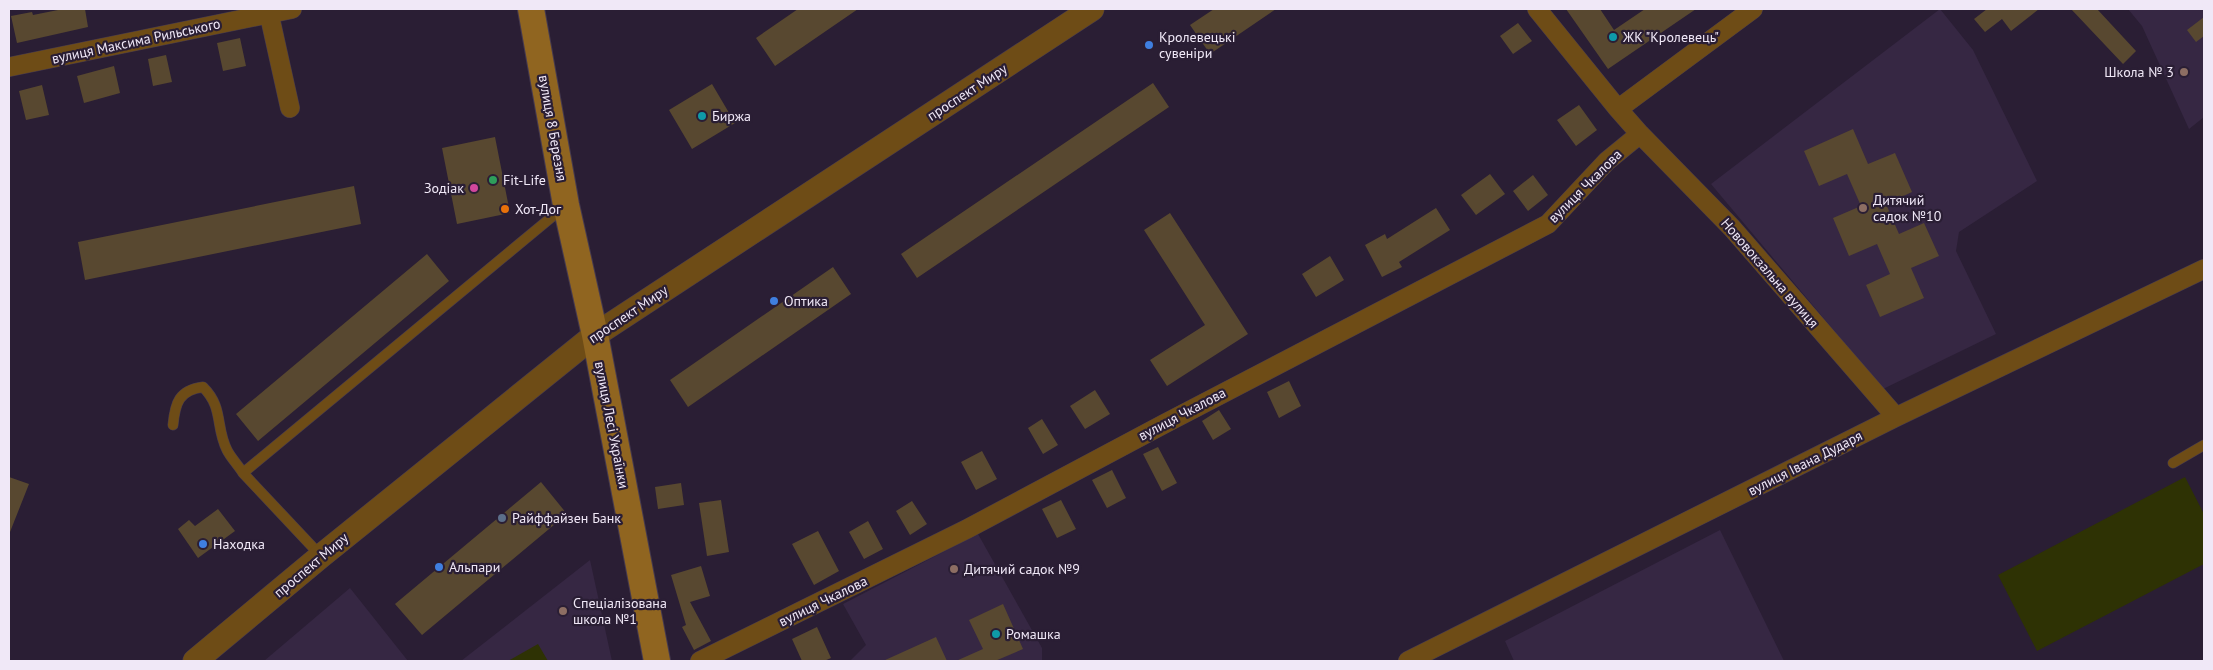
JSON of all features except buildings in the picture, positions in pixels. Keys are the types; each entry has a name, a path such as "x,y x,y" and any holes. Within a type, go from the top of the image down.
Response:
{"main road":[{"name":"вулиця 8 Березня","path":"531,9 566,205 595,335"},
{"name":"вулиця Лесі Українки","path":"595,335 657,661"}],"street":[{"name":"вулиця Максима Рильського","path":"9,67 268,11 292,9"},
{"name":"Нововокзальна вулиця","path":"1537,9 1618,109 1732,228 1896,417"},
{"path":"1618,109 1754,9"},
{"path":"268,11 290,108"},
{"name":"проспект Миру","path":"194,661 595,335 1079,12"},
{"name":"вулиця Чкалова","path":"700,661 967,529 1548,224 1607,161 1640,134"},
{"name":"вулиця Івана Дударя","path":"1408,661 1896,417 2204,269"}],"lane":[{"path":"243,473 566,205"},
{"path":"173,425 174,410 182,394 193,388 203,387 210,394 218,409 219,422 227,449 243,473 321,556"},
{"path":"2172,463 2204,445"}],"shaded area":[{"name":"Дитячий садок №10","path":"1940,9 1973,50 2037,181 1959,232 1956,251 1996,334 1883,389 1711,184"},
{"name":"Школа № 3","path":"2128,9 2204,9 2204,117 2189,129 2142,26"},
{"path":"1720,530 1784,661 1514,661 1505,641"},
{"name":"Дитячий садок №9","path":"978,534 1042,648 1042,661 850,661 866,645 843,604"},
{"name":"Спеціалізована школа №1","path":"590,560 612,661 461,661"},
{"path":"350,588 408,661 264,661"}],"green space":[{"path":"2185,477 2204,514 2204,564 2037,651 1998,575"},
{"path":"538,644 548,661 508,661"}],"place":[{"name":"ЖК \"Кролевець\"","path":"1613,37"},
{"name":"Кролевецькі сувеніри","path":"1149,45"},
{"name":"Школа № 3","path":"2184,72"},
{"name":"Биржа","path":"702,116"},
{"name":"Fit-Life","path":"493,180"},
{"name":"Зодіак","path":"474,188"},
{"name":"Дитячий садок №10","path":"1863,208"},
{"name":"Хот-Дог","path":"505,209"},
{"name":"Оптика","path":"774,301"},
{"name":"Райффайзен Банк","path":"502,518"},
{"name":"Находка","path":"203,544"},
{"name":"Альпари","path":"439,567"},
{"name":"Дитячий садок №9","path":"954,569"},
{"name":"Спеціалізована школа №1","path":"563,611"},
{"name":"Ромашка","path":"996,634"}]}
